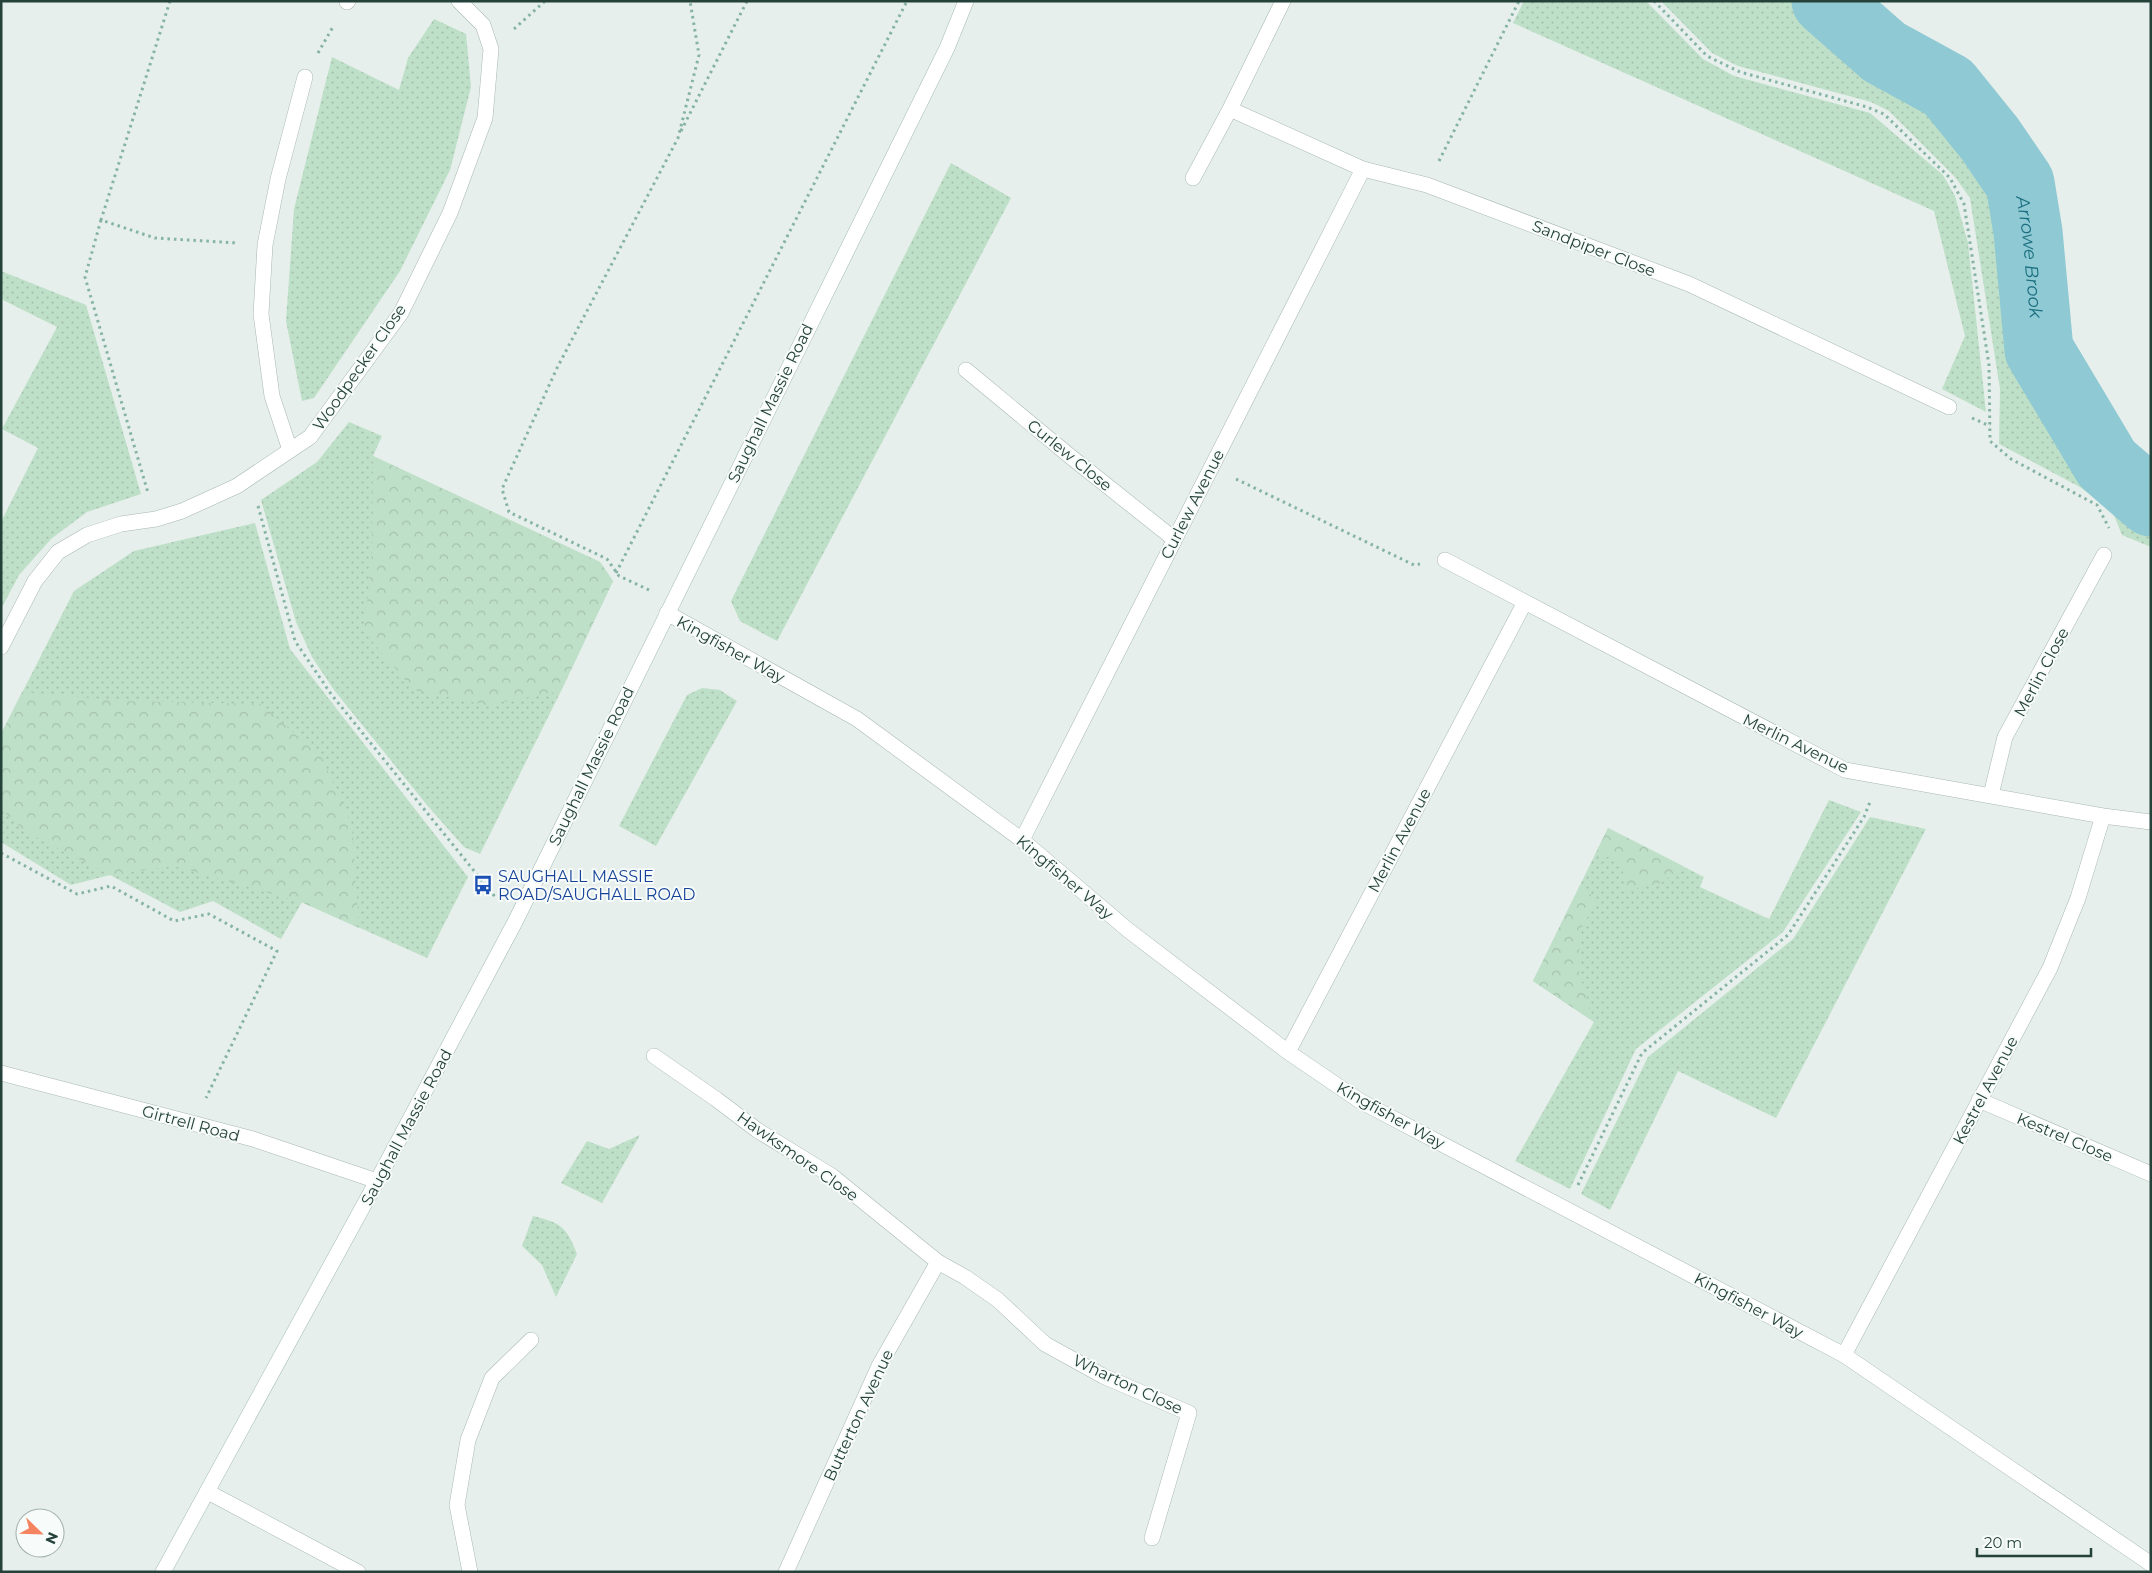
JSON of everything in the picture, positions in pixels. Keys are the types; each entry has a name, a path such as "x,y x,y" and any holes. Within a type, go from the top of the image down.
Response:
{"street":[{"name":"Woodpecker Close","path":"1,647 35,581 58,552 87,535 121,524 156,519 182,511 237,486 310,436 401,312 450,213 485,118 492,49 483,25 459,1"},
{"name":"Saughall Massie Road","path":"163,1572 377,1181 515,922 947,48 966,1"},
{"path":"1192,178 1230,109 1283,1"},
{"path":"290,450 272,396 261,314 266,245 278,179 305,77"},
{"name":"Sandpiper Close","path":"1230,109 1363,169 1427,185 1689,284 1949,407"},
{"name":"Curlew Avenue","path":"1022,840 1363,169"},
{"name":"Curlew Close","path":"966,370 1071,457 1174,538"},
{"name":"Merlin Close","path":"1991,795 2005,737 2104,554"},
{"name":"Merlin Avenue","path":"1445,560 1846,770 2103,816 2151,822"},
{"name":"Merlin Avenue","path":"1288,1052 1525,602"},
{"name":"Kingfisher Way","path":"670,607 858,719 1022,840 1128,930 1288,1052 1360,1101 1844,1355 2151,1564"},
{"name":"Kestrel Avenue","path":"1844,1355 2050,968 2078,898 2103,816"},
{"name":"Hawksmore Close","path":"654,1056 757,1130 832,1176 938,1262"},
{"name":"Girtrell Road","path":"1,1074 253,1139 377,1181"},
{"name":"Kestrel Close","path":"1979,1100 2151,1174"},
{"name":"Wharton Close","path":"938,1262 965,1277 998,1300 1045,1344 1103,1376 1189,1412 1152,1538"},
{"name":"Butterton Avenue","path":"786,1572 879,1366 938,1262"},
{"path":"470,1572 458,1505 468,1440 492,1378 531,1340"},
{"path":"208,1492 358,1572"}],"path":[{"path":"156,519 85,277 170,1"},
{"path":"492,49 545,1"},
{"path":"678,138 700,55 690,1"},
{"path":"670,607 619,576 607,559 509,512 502,489 557,368 678,138 747,1"},
{"path":"616,572 907,1"},
{"path":"1427,185 1520,1"},
{"path":"1654,1 1707,56 1740,72 1867,107 1884,114 1950,178 1964,204 1989,365 1990,441 2011,459 2096,505 2111,530 2104,554"},
{"path":"305,77 347,2"},
{"path":"101,220 155,238 266,245"},
{"path":"1211,466 1414,565 1445,560"},
{"path":"250,477 295,641 331,694 515,922"},
{"path":"1566,1209 1642,1053 1788,935 1864,817 1880,776"},
{"path":"1,852 77,894 111,886 174,921 209,914 277,951 193,1123"}],"green space":[{"path":"1524,1 1646,1 1703,59 1734,76 1870,113 1943,175 1955,196 1968,243 1986,412 1942,389 1965,336 1934,211 1513,23"},
{"path":"1661,1 1805,1 1914,88 1985,151 2008,206 2012,297 2041,390 2092,464 2151,509 2151,547 2122,535 2111,508 2078,486 1999,444 2000,389 1970,198 1955,177 1889,111 1871,102 1738,66 1712,53"},
{"path":"434,19 466,34 471,87 450,170 400,271 314,398 302,401 286,321 294,209 332,57 399,90 408,58"},
{"path":"951,163 1011,198 777,641 740,621 731,601"},
{"path":"1,271 86,305 141,494 87,512 51,539 19,575 1,609 1,522 38,448 2,429 57,327 1,299"},
{"path":"349,422 382,436 373,456 600,562 613,581 480,854 464,847 426,804 334,690 312,657 296,622 261,500 317,462"},
{"path":"373,456 600,562 613,581 561,691 486,705 414,690 364,632 372,553"},
{"path":"255,523 290,649 468,877 427,958 302,902 281,939 213,901 180,912 110,875 71,885 1,842 1,734 74,591 134,551"},
{"path":"702,688 720,690 737,701 656,846 619,826 687,695"},
{"path":"22,692 124,701 261,704 322,758 352,826 359,928 301,902 174,866 110,875 26,832 1,809 1,734"},
{"path":"1829,800 1861,812 1783,932 1636,1049 1570,1189 1515,1161 1594,1022 1533,981 1608,828 1704,877 1700,887 1769,919"},
{"path":"1870,817 1926,829 1776,1118 1678,1071 1610,1210 1581,1194 1648,1057 1793,939"},
{"path":"1608,828 1683,866 1661,883 1627,890 1619,859 1595,855"},
{"path":"1580,885 1597,900 1579,933 1579,972 1594,1022 1533,981"},
{"path":"640,1135 602,1203 561,1183 587,1141 609,1149"},
{"path":"533,1216 550,1221 561,1227 569,1237 577,1254 556,1297 542,1265 522,1246"}],"waterway":[{"name":"Arrowe Brook","path":"1826,1 1884,52 1948,87 1990,139 2020,183 2028,232 2039,350 2107,464 2151,502"}],"place":[{"name":"SAUGHALL MASSIE ROAD/SAUGHALL ROAD","path":"483,885"}]}
